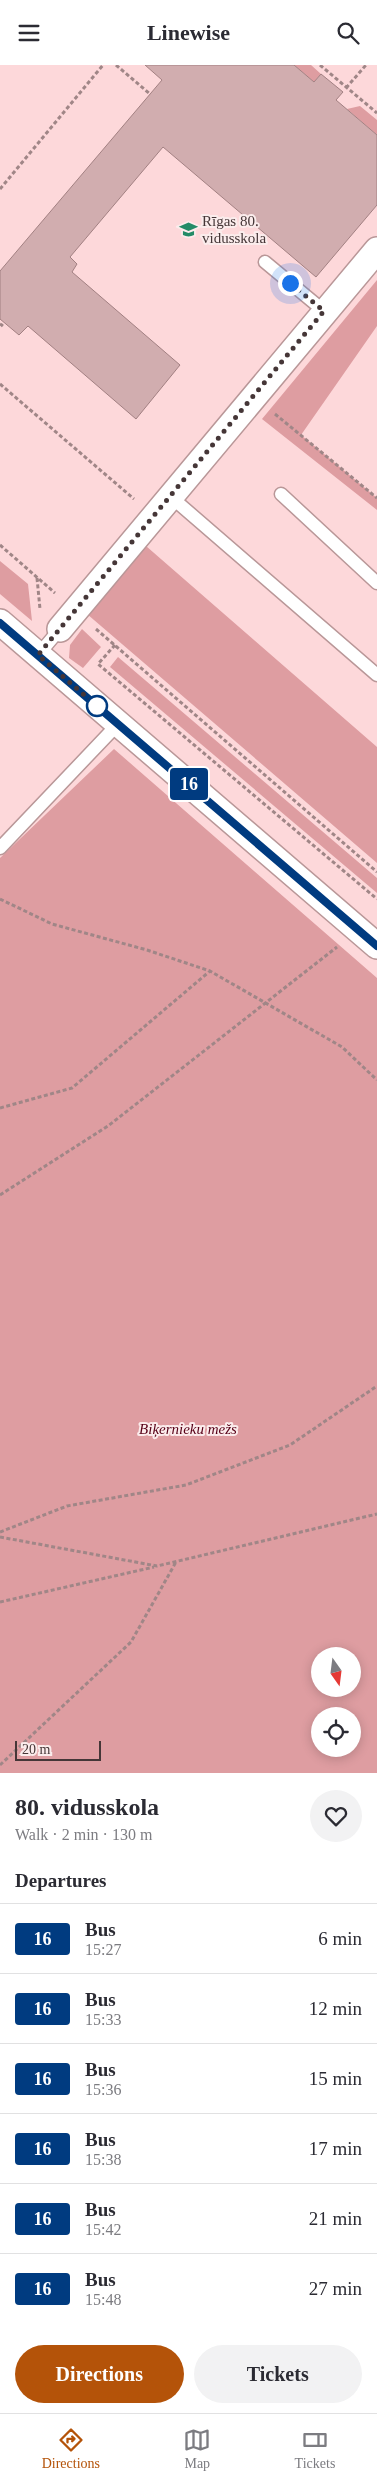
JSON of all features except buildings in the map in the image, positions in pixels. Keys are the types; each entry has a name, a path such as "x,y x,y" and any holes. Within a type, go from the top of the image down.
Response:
{"street":[{"path":"68,620 253,396 377,250"},
{"path":"0,623 368,938"}],"lane":[{"path":"265,262 324,311"},
{"path":"281,494 377,583"},
{"path":"170,496 377,675"},
{"path":"38,655 68,620"},
{"path":"0,848 118,724"}],"path":[{"path":"0,189 103,65"},
{"path":"116,65 150,94"},
{"path":"320,65 377,113"},
{"path":"346,88 366,65"},
{"path":"0,384 138,502"},
{"path":"253,396 377,498"},
{"path":"0,545 37,577 68,620 115,645 377,872"},
{"path":"37,577 41,613"},
{"path":"115,645 98,664 377,899"},
{"path":"0,899 52,924 147,950 210,971 342,1047 377,1080"},
{"path":"0,1195 108,1125 266,1003 368,938"},
{"path":"0,1108 72,1088 210,971"},
{"path":"0,1532 67,1507 186,1485 221,1472 290,1445 377,1386"},
{"path":"0,1602 377,1514"},
{"path":"0,1537 157,1566"},
{"path":"0,1765 131,1642 176,1562"}],"green space":[{"path":"294,65 311,65 321,74 314,82"},
{"path":"360,106 377,120 377,135 347,109"},
{"path":"377,280 377,326 301,435 377,498 377,510 262,419"},
{"path":"146,546 377,747 377,863 87,614"},
{"path":"0,561 28,584 32,621 0,594"},
{"path":"82,629 101,647 83,668 69,658 70,645"},
{"path":"118,657 377,878 377,893 110,667"},
{"name":"Biķernieku mežs","path":"114,749 377,978 377,1773 0,1773 0,858"}],"bus line":[{"name":"16","path":"0,623 377,946"}],"place":[{"name":"Rīgas 80. vidusskola","path":"188,230"}],"route":[{"path":"97,706 38,655 324,311 290,283"}]}
